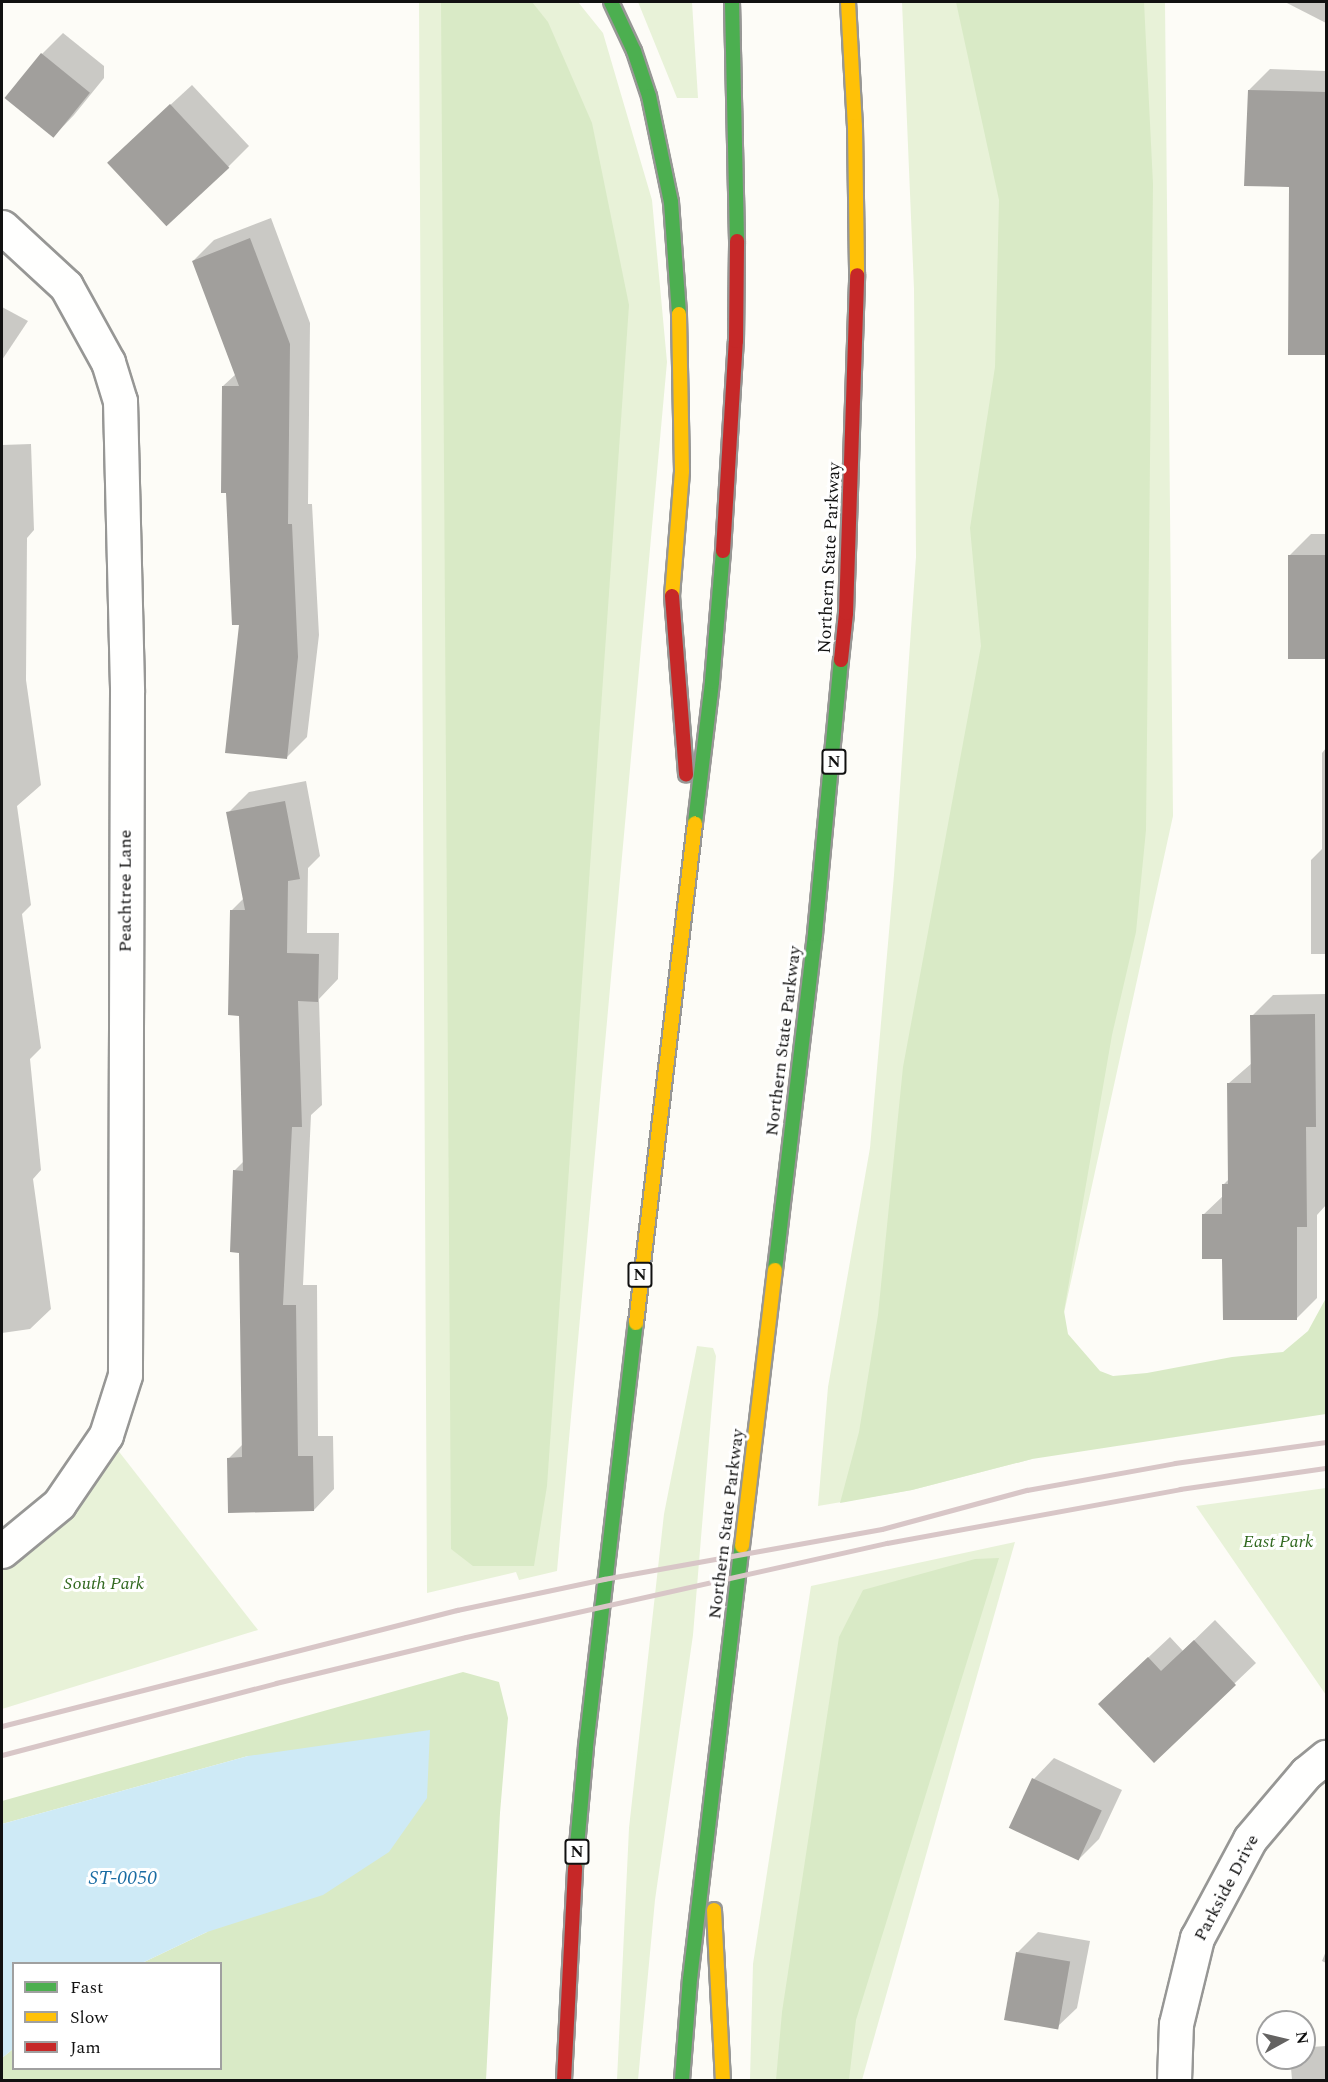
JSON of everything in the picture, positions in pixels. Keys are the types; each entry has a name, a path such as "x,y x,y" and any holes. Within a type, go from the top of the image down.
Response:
{"highway":[{"path":"611,2 634,51 649,96 671,202 677,256 683,422 682,471 672,590 692,849"},
{"name":"N","path":"564,2080 572,1907 586,1746 712,682 736,341 736,169 732,2"},
{"name":"Northern State Parkway","path":"682,2080 690,1979 815,934 846,613 857,290 855,126 848,2"},
{"path":"710,1822 723,2080"}],"street":[{"name":"Peachtree Lane","path":"2,227 66,286 108,362 120,401 127,716 125,1375 106,1435 59,1504 2,1551"},
{"name":"Parkside Drive","path":"1174,2080 1176,2024 1197,1938 1250,1839 1306,1773 1326,1757"}],"green space":[{"path":"419,2 578,2 603,33 652,200 667,362 557,1571 519,1580 516,1572 427,1593"},
{"path":"441,2 532,2 548,22 592,123 629,305 547,1486 534,1566 473,1566 451,1549"},
{"path":"638,2 692,2 698,98 677,98"},
{"path":"902,2 1165,2 1173,816 1032,1459 912,1490 818,1506 828,1387 870,1148 894,875 916,557 914,289"},
{"path":"956,2 1144,2 1153,184 1146,830 1136,932 1112,1035 1064,1311 1068,1334 1100,1371 1113,1376 1147,1373 1232,1357 1283,1352 1308,1331 1326,1298 1326,1414 1032,1459 912,1490 840,1503 859,1432 878,1315 903,1067 981,646 970,528 995,367 999,200"},
{"path":"697,1346 713,1348 716,1356 693,1635 655,1900 638,2080 617,2080 629,1828 664,1514"},
{"name":"South Park","path":"106,1435 258,1630 2,1709 2,1551"},
{"name":"East Park","path":"1326,1488 1326,1695 1196,1506"},
{"path":"1015,1542 862,2080 750,2080 753,1964 811,1586"},
{"path":"999,1558 856,2020 849,2080 776,2080 782,2012 839,1637 863,1590 975,1559"},
{"path":"463,1672 499,1682 508,1718 500,1813 486,2080 2,2080 2,2058 12,2050 12,2070 222,2070 222,1962 144,1962 207,1932 248,1756 2,1824 2,1801"}],"water":[{"name":"ST-0050","path":"430,1730 427,1798 389,1852 323,1895 207,1932 144,1962 12,1962 12,2050 2,2058 2,1824 248,1756"}],"building":[{"path":"41,53 90,93 53,138 4,98"},
{"path":"1248,90 1326,92 1326,355 1288,355 1289,187 1244,186"},
{"path":"170,104 229,168 166,226 107,163"},
{"path":"250,238 290,344 288,524 292,524 298,657 287,759 225,753 239,625 232,625 226,493 221,493 222,386 239,386 192,261"},
{"path":"1288,555 1326,555 1326,659 1288,659"},
{"path":"285,801 300,879 288,881 287,953 319,954 318,1002 298,1001 302,1127 292,1127 283,1305 296,1305 298,1456 313,1456 314,1511 228,1513 227,1458 242,1457 239,1253 230,1252 233,1170 243,1171 239,1016 228,1015 230,910 245,910 226,812"},
{"path":"1315,1014 1316,1127 1306,1127 1307,1227 1297,1227 1297,1320 1223,1320 1222,1259 1202,1259 1202,1214 1222,1214 1222,1184 1228,1184 1227,1083 1251,1083 1250,1015"},
{"path":"1194,1640 1236,1685 1154,1763 1098,1704 1148,1657 1161,1671"},
{"path":"1032,1778 1102,1811 1079,1860 1009,1828"},
{"path":"1016,1952 1070,1962 1058,2030 1004,2020"}],"railway":[{"path":"2,1726 457,1610 604,1579 882,1529 1027,1490 1175,1463 1326,1442"},
{"path":"2,1755 276,1683 466,1637 887,1543 1180,1489 1326,1468"}],"traffic: fast":[{"path":"611,2 634,51 649,96 671,202 679,314"},
{"path":"732,2 737,241"},
{"path":"695,823 712,682 723,551"},
{"path":"775,1270 815,934 841,660"},
{"path":"575,1868 586,1746 636,1323"},
{"path":"682,2080 690,1979 742,1546"}],"traffic: slow":[{"path":"848,2 855,126 857,275"},
{"path":"672,596 682,471 679,314"},
{"path":"636,1323 695,823"},
{"path":"742,1546 775,1270"},
{"path":"714,1910 723,2080"}],"traffic: jam":[{"path":"723,551 736,341 737,241"},
{"path":"841,660 846,613 857,275"},
{"path":"672,596 686,774"},
{"path":"564,2080 575,1868"}]}
